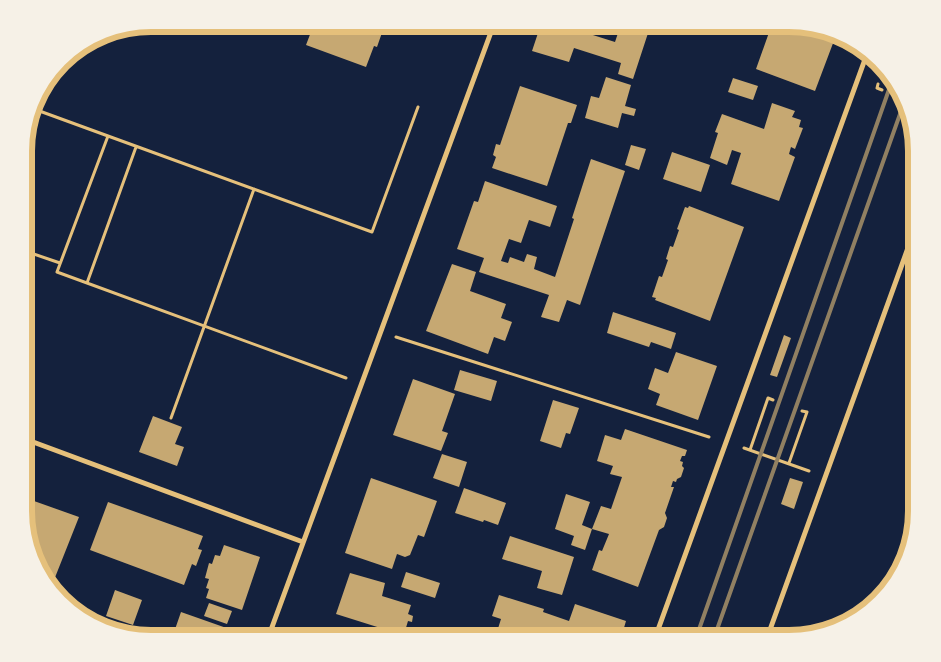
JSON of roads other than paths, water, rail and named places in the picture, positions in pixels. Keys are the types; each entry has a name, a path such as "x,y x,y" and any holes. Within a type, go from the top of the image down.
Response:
{"street":[{"path":"271,629 491,33"},
{"path":"659,630 865,60"},
{"path":"770,630 908,248"},
{"path":"33,442 303,542"}],"railway":[{"path":"699,630 889,88"},
{"path":"717,630 901,112"}]}
